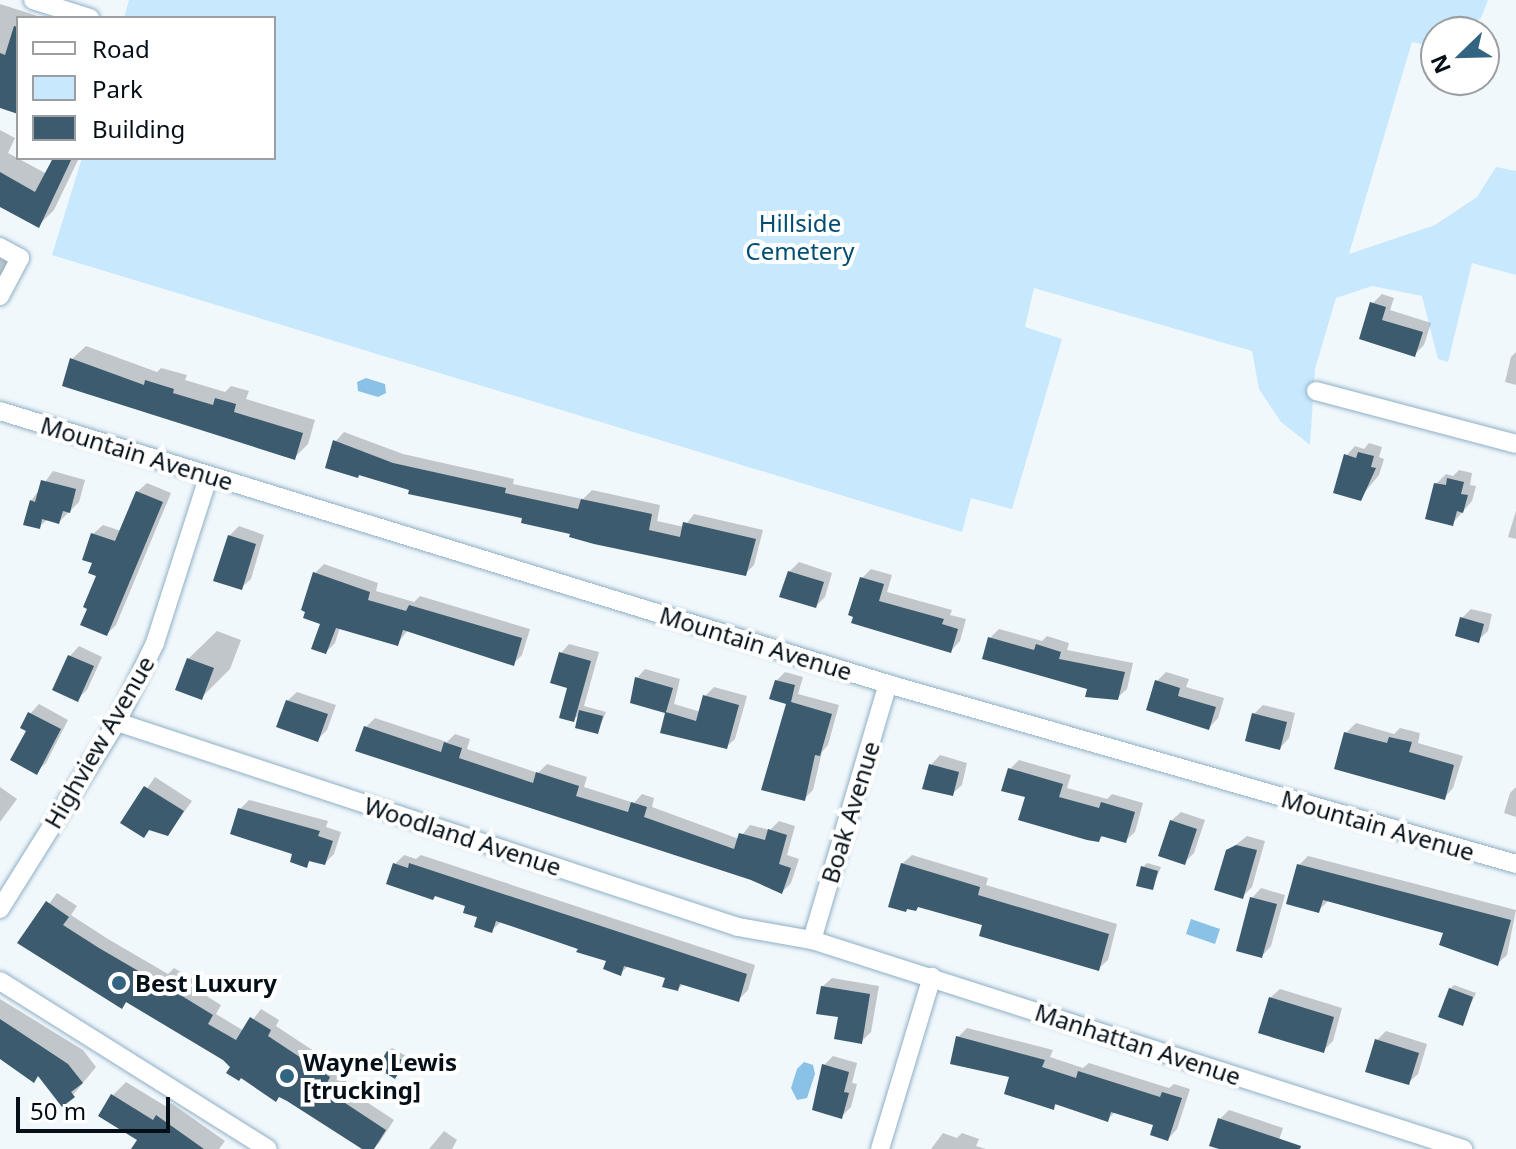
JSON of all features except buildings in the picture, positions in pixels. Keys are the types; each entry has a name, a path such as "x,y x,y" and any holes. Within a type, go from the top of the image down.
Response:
{"street":[{"path":"33,0 84,16"},
{"path":"0,247 20,258 0,296"},
{"path":"1316,391 1516,444"},
{"name":"Mountain Avenue","path":"0,411 888,684 1516,864"},
{"name":"Highview Avenue","path":"0,909 117,722 155,643 209,475"},
{"name":"Boak Avenue","path":"812,940 888,684"},
{"name":"Woodland Avenue","path":"117,722 738,927 812,940"},
{"name":"Manhattan Avenue","path":"812,940 1463,1149"},
{"path":"880,1149 932,977"},
{"path":"0,981 268,1149"}],"green space":[{"name":"Hillside Cemetery","path":"129,0 1488,0 1482,16 1420,16 1420,44 1412,42 1349,254 1435,225 1477,197 1496,167 1516,171 1516,275 1472,263 1448,362 1438,359 1422,296 1372,286 1336,298 1315,369 1310,445 1281,422 1259,389 1252,351 1034,288 1025,327 1062,339 1012,509 971,498 962,532 52,255 81,160 276,160 276,16 125,16"}],"water":[{"path":"366,378 385,384 386,393 378,397 358,391 357,382"},
{"path":"1191,919 1220,929 1215,944 1186,934"},
{"path":"804,1062 813,1065 815,1074 807,1098 797,1100 791,1088 797,1069"}],"place":[{"name":"Best Luxury","path":"119,983"},
{"name":"Wayne Lewis [trucking]","path":"287,1076"}]}
